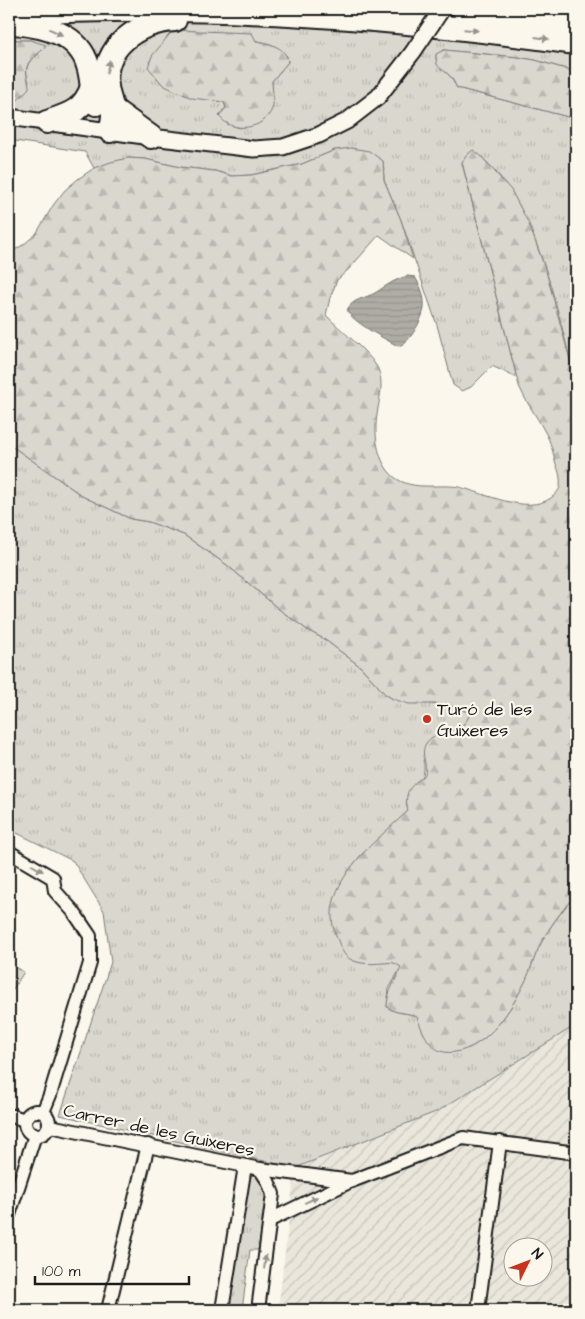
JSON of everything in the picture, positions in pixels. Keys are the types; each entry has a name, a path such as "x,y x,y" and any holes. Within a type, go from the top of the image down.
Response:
{"highway":[{"path":"463,9 576,24"},
{"path":"9,14 90,11 231,11 347,18 507,33 576,43"},
{"path":"112,120 107,88 108,65 118,45 129,35 161,21 202,19 231,11"},
{"path":"9,22 43,26 72,42 87,62 95,100 112,120 151,137"},
{"path":"47,122 77,110 88,97 92,87"}],"street":[{"path":"151,137 254,149 283,146 310,138 347,121 378,97 413,52 442,9"},
{"path":"9,117 47,122 112,120"},
{"path":"9,852 54,878 55,891 90,936 90,963 43,1112"},
{"path":"33,1111 43,1112 49,1118 50,1126 45,1133 35,1135 26,1129 25,1120 33,1111"},
{"path":"9,1115 25,1120"},
{"name":"Carrer de les Guixeres","path":"50,1126 260,1169 352,1181"},
{"path":"9,1215 35,1135"},
{"path":"270,1220 352,1181 463,1138 576,1153"},
{"path":"478,1310 500,1142"},
{"path":"108,1310 148,1145"},
{"path":"222,1310 245,1166"},
{"path":"258,1310 273,1194 268,1181 260,1169"}],"shaded area":[{"path":"408,276 415,277 419,284 424,308 411,336 407,341 398,346 362,325 347,310 352,303"},
{"path":"576,1025 576,1310 278,1310 295,1168 438,1111"}],"green space":[{"path":"9,9 576,9 576,72 535,60 517,57 444,50 436,55 436,60 439,67 445,71 457,88 576,119 576,382 552,289 528,225 513,195 495,170 473,151 467,155 462,163 517,378 492,366 471,387 462,391 453,385 437,325 401,220 384,180 383,161 335,150 302,164 251,175 232,176 215,171 180,167 145,159 128,158 94,168 85,152 9,140 9,103 16,102 29,82 27,69 29,63 39,54 30,40 9,40","holes":["173,30 207,32 263,42 273,45 287,56 288,62 272,81 272,87 259,123 240,128 227,124 222,111 226,108 224,102 206,99 163,85 149,62"]},
{"path":"173,30 252,33 256,41 280,49 287,57 288,62 272,81 273,103 268,116 255,125 247,127 232,125 225,122 219,116 226,108 224,102 192,98 163,85 148,67 152,56"},
{"path":"9,40 30,40 46,45 28,64 26,72 29,88 16,102 9,103"},
{"path":"444,50 535,60 576,72 576,119 457,88 451,77 437,65 436,54"},
{"path":"351,148 369,151 383,161 384,180 401,220 413,259 379,235 337,280 326,315 373,360 377,367 381,385 376,422 376,438 379,453 390,473 405,483 423,486 459,487 518,504 541,503 552,497 560,487 559,472 549,440 519,386 462,162 473,150 480,155 511,190 529,224 546,271 576,382 576,894 545,937 536,953 525,982 513,1004 497,1026 478,1043 467,1049 455,1052 440,1051 435,1048 426,1037 417,1017 387,1007 390,991 401,967 393,963 374,964 350,959 344,954 340,946 332,917 334,899 352,866 380,836 408,811 407,798 409,791 413,784 424,776 426,768 424,751 427,742 432,737 462,726 467,721 470,713 455,707 438,704 409,704 393,699 385,694 361,667 324,639 309,631 280,610 227,565 184,535 149,522 131,519 84,497 9,444 9,253 23,245 36,234 65,190 94,168 128,158 145,159 180,167 215,171 232,176 251,175 302,164 335,150"},
{"path":"9,444 84,497 131,519 149,522 184,535 227,565 280,610 309,631 324,639 361,667 385,694 393,699 455,707 471,713 465,723 447,735 423,760 424,772 417,788 406,803 408,811 361,855 347,873 335,932 346,956 355,961 365,963 394,962 401,967 389,989 387,1007 418,1017 424,1034 469,1048 487,1036 509,1010 525,981 544,938 576,894 576,1025 438,1111 295,1168 60,1115 111,962 104,911 73,861 9,829"},
{"path":"9,964 24,972 9,995"},
{"path":"247,1171 256,1175 262,1182 265,1193 264,1218 258,1250 250,1250 242,1310 226,1310"}],"place":[{"name":"Turó de les Guixeres","path":"427,719"}]}
